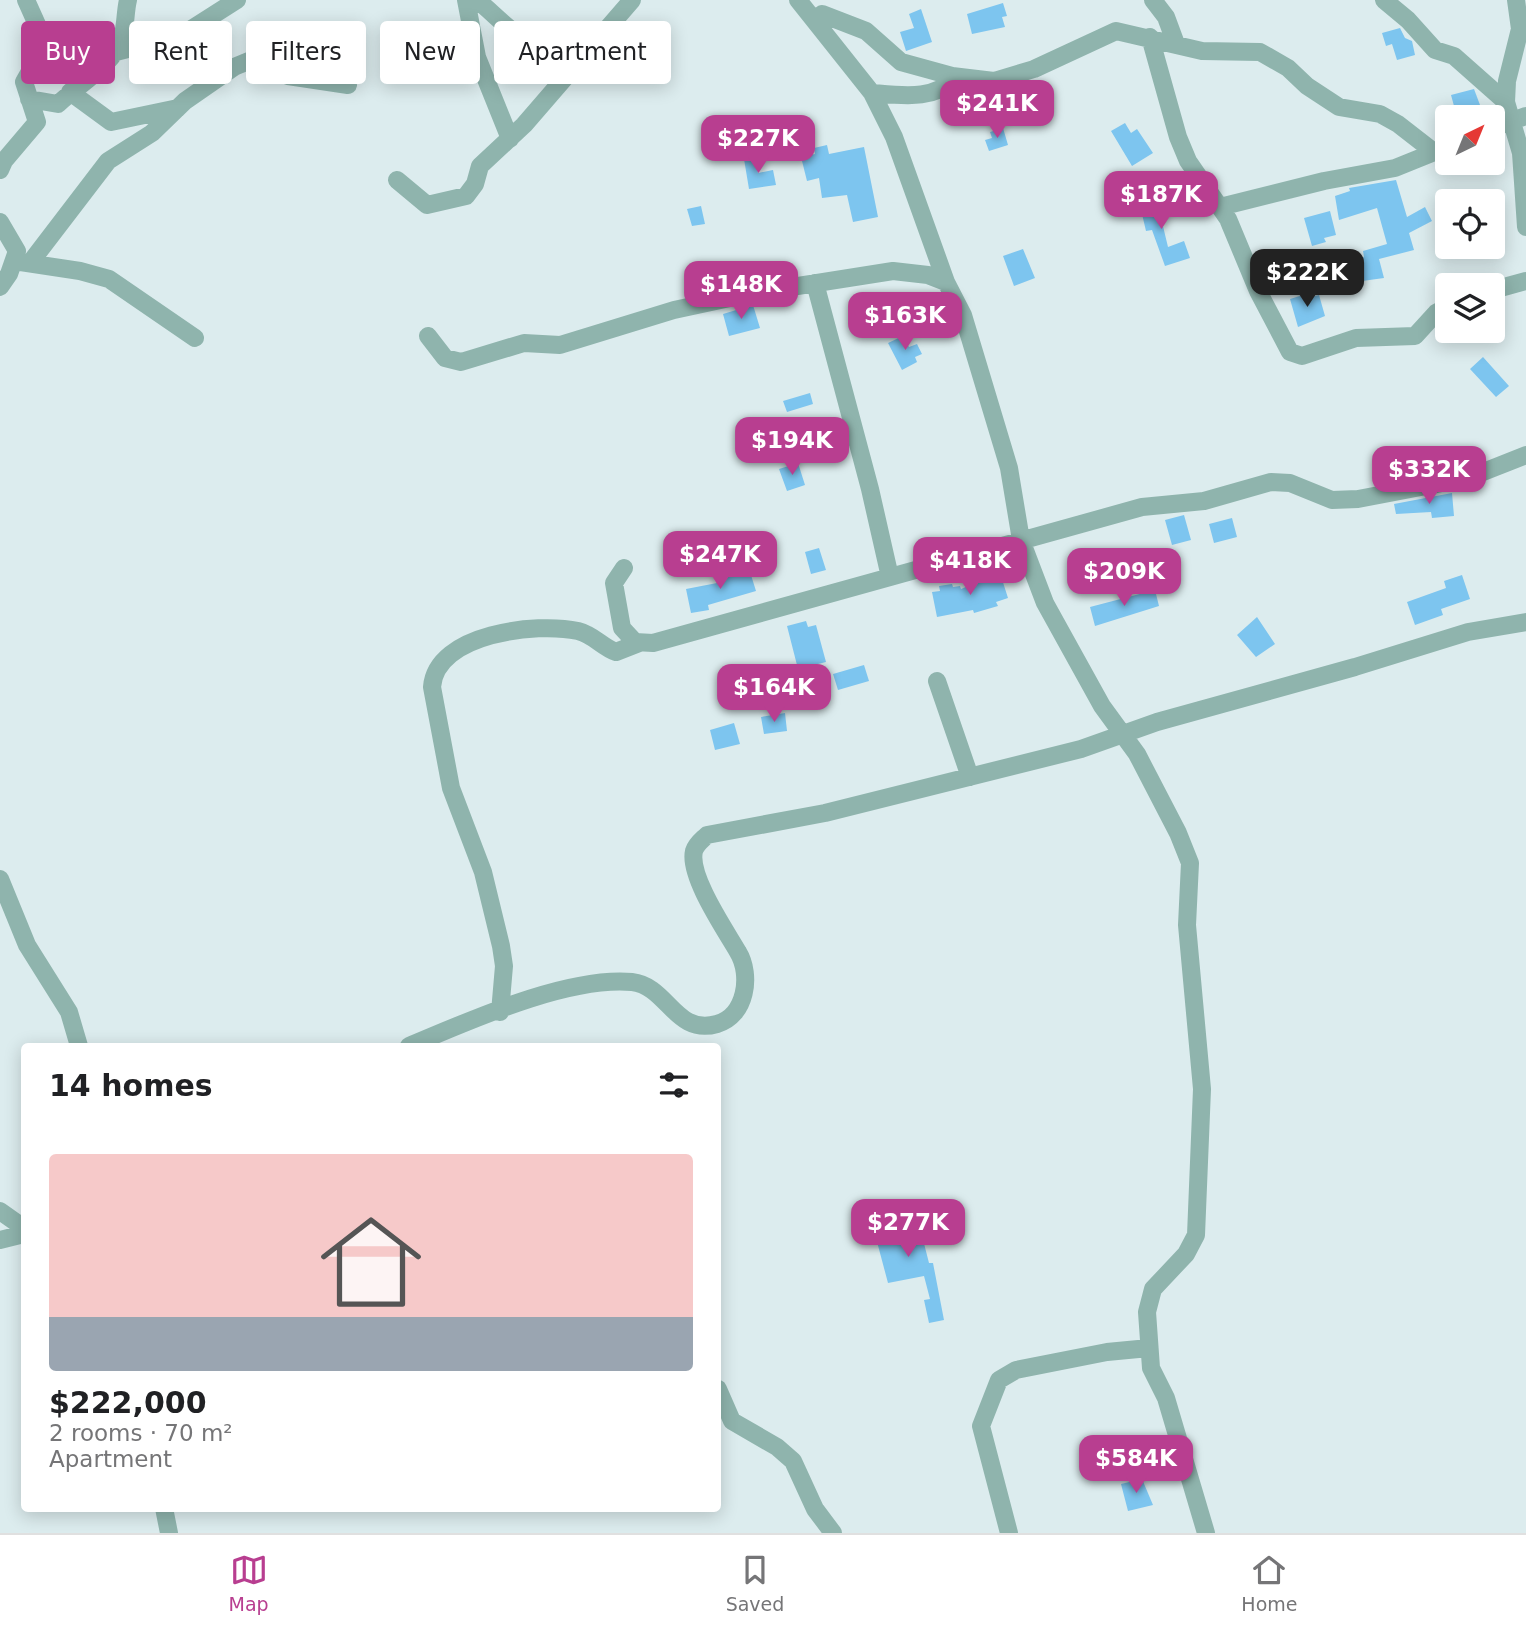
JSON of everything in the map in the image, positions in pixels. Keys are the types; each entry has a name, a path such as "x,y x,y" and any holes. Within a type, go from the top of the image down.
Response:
{"street":[{"path":"0,170 11,151 36,125 37,115 24,82 41,52 39,29 26,0"},
{"path":"29,99 52,104 116,52 124,33 124,15 128,0"},
{"path":"116,52 182,35 237,0"},
{"path":"466,0 477,57 510,139"},
{"path":"477,0 503,21"},
{"path":"615,21 632,0"},
{"path":"798,0 822,15 866,31 901,62 960,77 994,81 1034,69 1116,31 1221,53 1260,52 1288,68 1307,86 1339,107 1380,114 1435,146"},
{"path":"1384,0 1408,20 1435,50 1454,56 1506,102 1519,118 1526,228"},
{"path":"1506,102 1507,81 1520,29 1516,0"},
{"path":"1148,37 1156,26 1156,6"},
{"path":"1156,6 1166,17 1176,44"},
{"path":"822,15 852,71 872,93 894,137 946,282 963,315 1009,468 1021,541 1045,603 1102,706 1124,734 1178,833 1190,863 1187,925 1202,1089 1195,1239 1149,1297 1147,1312 1151,1368 1166,1398 1206,1533"},
{"path":"1148,37 1178,137 1188,161 1220,207 1285,345 1295,355 1303,356 1356,338 1415,336 1435,314"},
{"path":"0,287 108,161 152,133 178,108 234,67 251,60 288,76 348,85"},
{"path":"872,93 912,96 939,92 960,77"},
{"path":"397,180 427,205 458,199 472,189 480,166 510,139 559,84"},
{"path":"70,92 111,122 178,108"},
{"path":"1220,207 1324,181 1395,168 1435,152"},
{"path":"0,222 22,262"},
{"path":"22,262 97,274 109,279 195,338"},
{"path":"428,336 445,358 461,362 513,344 535,341 560,345 674,310 815,283 893,271 928,275 946,282"},
{"path":"1505,287 1526,281"},
{"path":"815,283 870,489 890,577"},
{"path":"499,1012 503,982 501,946 483,872 451,789 432,687 437,667 452,653 503,632 550,629 577,631 596,638 615,652 639,643 653,643 1142,507 1204,501 1271,482 1290,483 1332,500 1359,499 1388,491 1468,478 1526,455"},
{"path":"624,568 614,583 617,615 626,634 639,643"},
{"path":"417,1043 555,992 632,982 649,987 677,1016 694,1025 718,1024 727,1020 741,1002 746,972 741,957 717,916 697,872 694,860 698,843 708,835 825,813 970,778 1468,632 1526,622"},
{"path":"937,681 970,778"},
{"path":"0,879 23,938 69,1012 78,1043"},
{"path":"0,1211 21,1226"},
{"path":"0,1240 21,1235"},
{"path":"1009,1533 999,1485 981,1426 999,1380 1016,1370 1107,1352 1149,1348"},
{"path":"721,1396 732,1421 777,1447 793,1461 815,1509 833,1533"},
{"path":"165,1512 169,1533"}],"building":[{"path":"1003,3 1007,16 1002,17 1005,27 972,34 967,14"},
{"path":"921,9 932,42 906,51 900,32 914,28 909,14"},
{"path":"1400,28 1405,38 1412,41 1415,55 1397,60 1392,44 1386,46 1382,33"},
{"path":"1474,89 1480,105 1454,105 1451,95"},
{"path":"1125,123 1131,133 1137,129 1153,153 1132,166 1111,131"},
{"path":"1003,128 1008,145 989,151 985,140 992,138 990,132"},
{"path":"827,145 829,154 864,147 878,217 853,222 847,195 822,198 819,178 807,181 801,157 815,154 814,148"},
{"path":"756,157 758,173 773,170 776,185 749,189 744,159"},
{"path":"1396,180 1407,217 1425,207 1432,221 1409,233 1414,250 1379,259 1384,278 1355,282 1349,261 1364,257 1363,251 1387,244 1377,208 1339,220 1335,196 1350,191 1349,188"},
{"path":"1155,193 1168,247 1184,241 1190,258 1165,266 1152,230 1146,231 1138,197"},
{"path":"701,206 705,224 692,226 687,209"},
{"path":"1330,211 1336,235 1324,238 1326,242 1312,246 1304,218"},
{"path":"1023,249 1035,278 1014,286 1003,256"},
{"path":"1303,295 1304,299 1319,295 1325,316 1298,327 1290,299"},
{"path":"753,305 760,328 729,336 723,314"},
{"path":"862,307 865,314 873,311 877,322 857,329 851,311"},
{"path":"903,336 909,347 917,344 922,354 915,357 917,362 902,370 888,343"},
{"path":"1483,357 1509,386 1496,397 1470,369"},
{"path":"810,393 813,404 787,412 783,401"},
{"path":"798,463 805,485 787,491 779,469"},
{"path":"1452,493 1454,516 1432,518 1431,512 1396,514 1394,504"},
{"path":"1184,515 1191,540 1172,545 1165,520"},
{"path":"1232,518 1237,537 1214,543 1209,524"},
{"path":"819,548 826,570 811,574 805,552"},
{"path":"744,570 746,577 751,575 756,591 708,605 709,610 691,613 686,589 717,583 716,578"},
{"path":"1000,573 1008,598 996,602 998,606 974,613 973,610 937,617 932,592 940,591 939,586 952,584 953,587 960,586 961,589"},
{"path":"1462,575 1470,599 1441,609 1443,615 1415,625 1407,602 1446,588 1444,581"},
{"path":"1155,590 1159,606 1095,626 1090,607"},
{"path":"1257,617 1275,644 1256,657 1237,635"},
{"path":"806,621 808,627 816,625 826,662 798,669 787,626"},
{"path":"864,665 869,681 838,690 833,674"},
{"path":"785,713 787,731 764,734 761,717"},
{"path":"734,723 740,744 715,750 710,730"},
{"path":"917,1216 929,1263 933,1263 944,1320 929,1323 924,1300 930,1299 924,1276 888,1283 872,1223"},
{"path":"1142,1479 1153,1505 1128,1511 1121,1484"}]}
